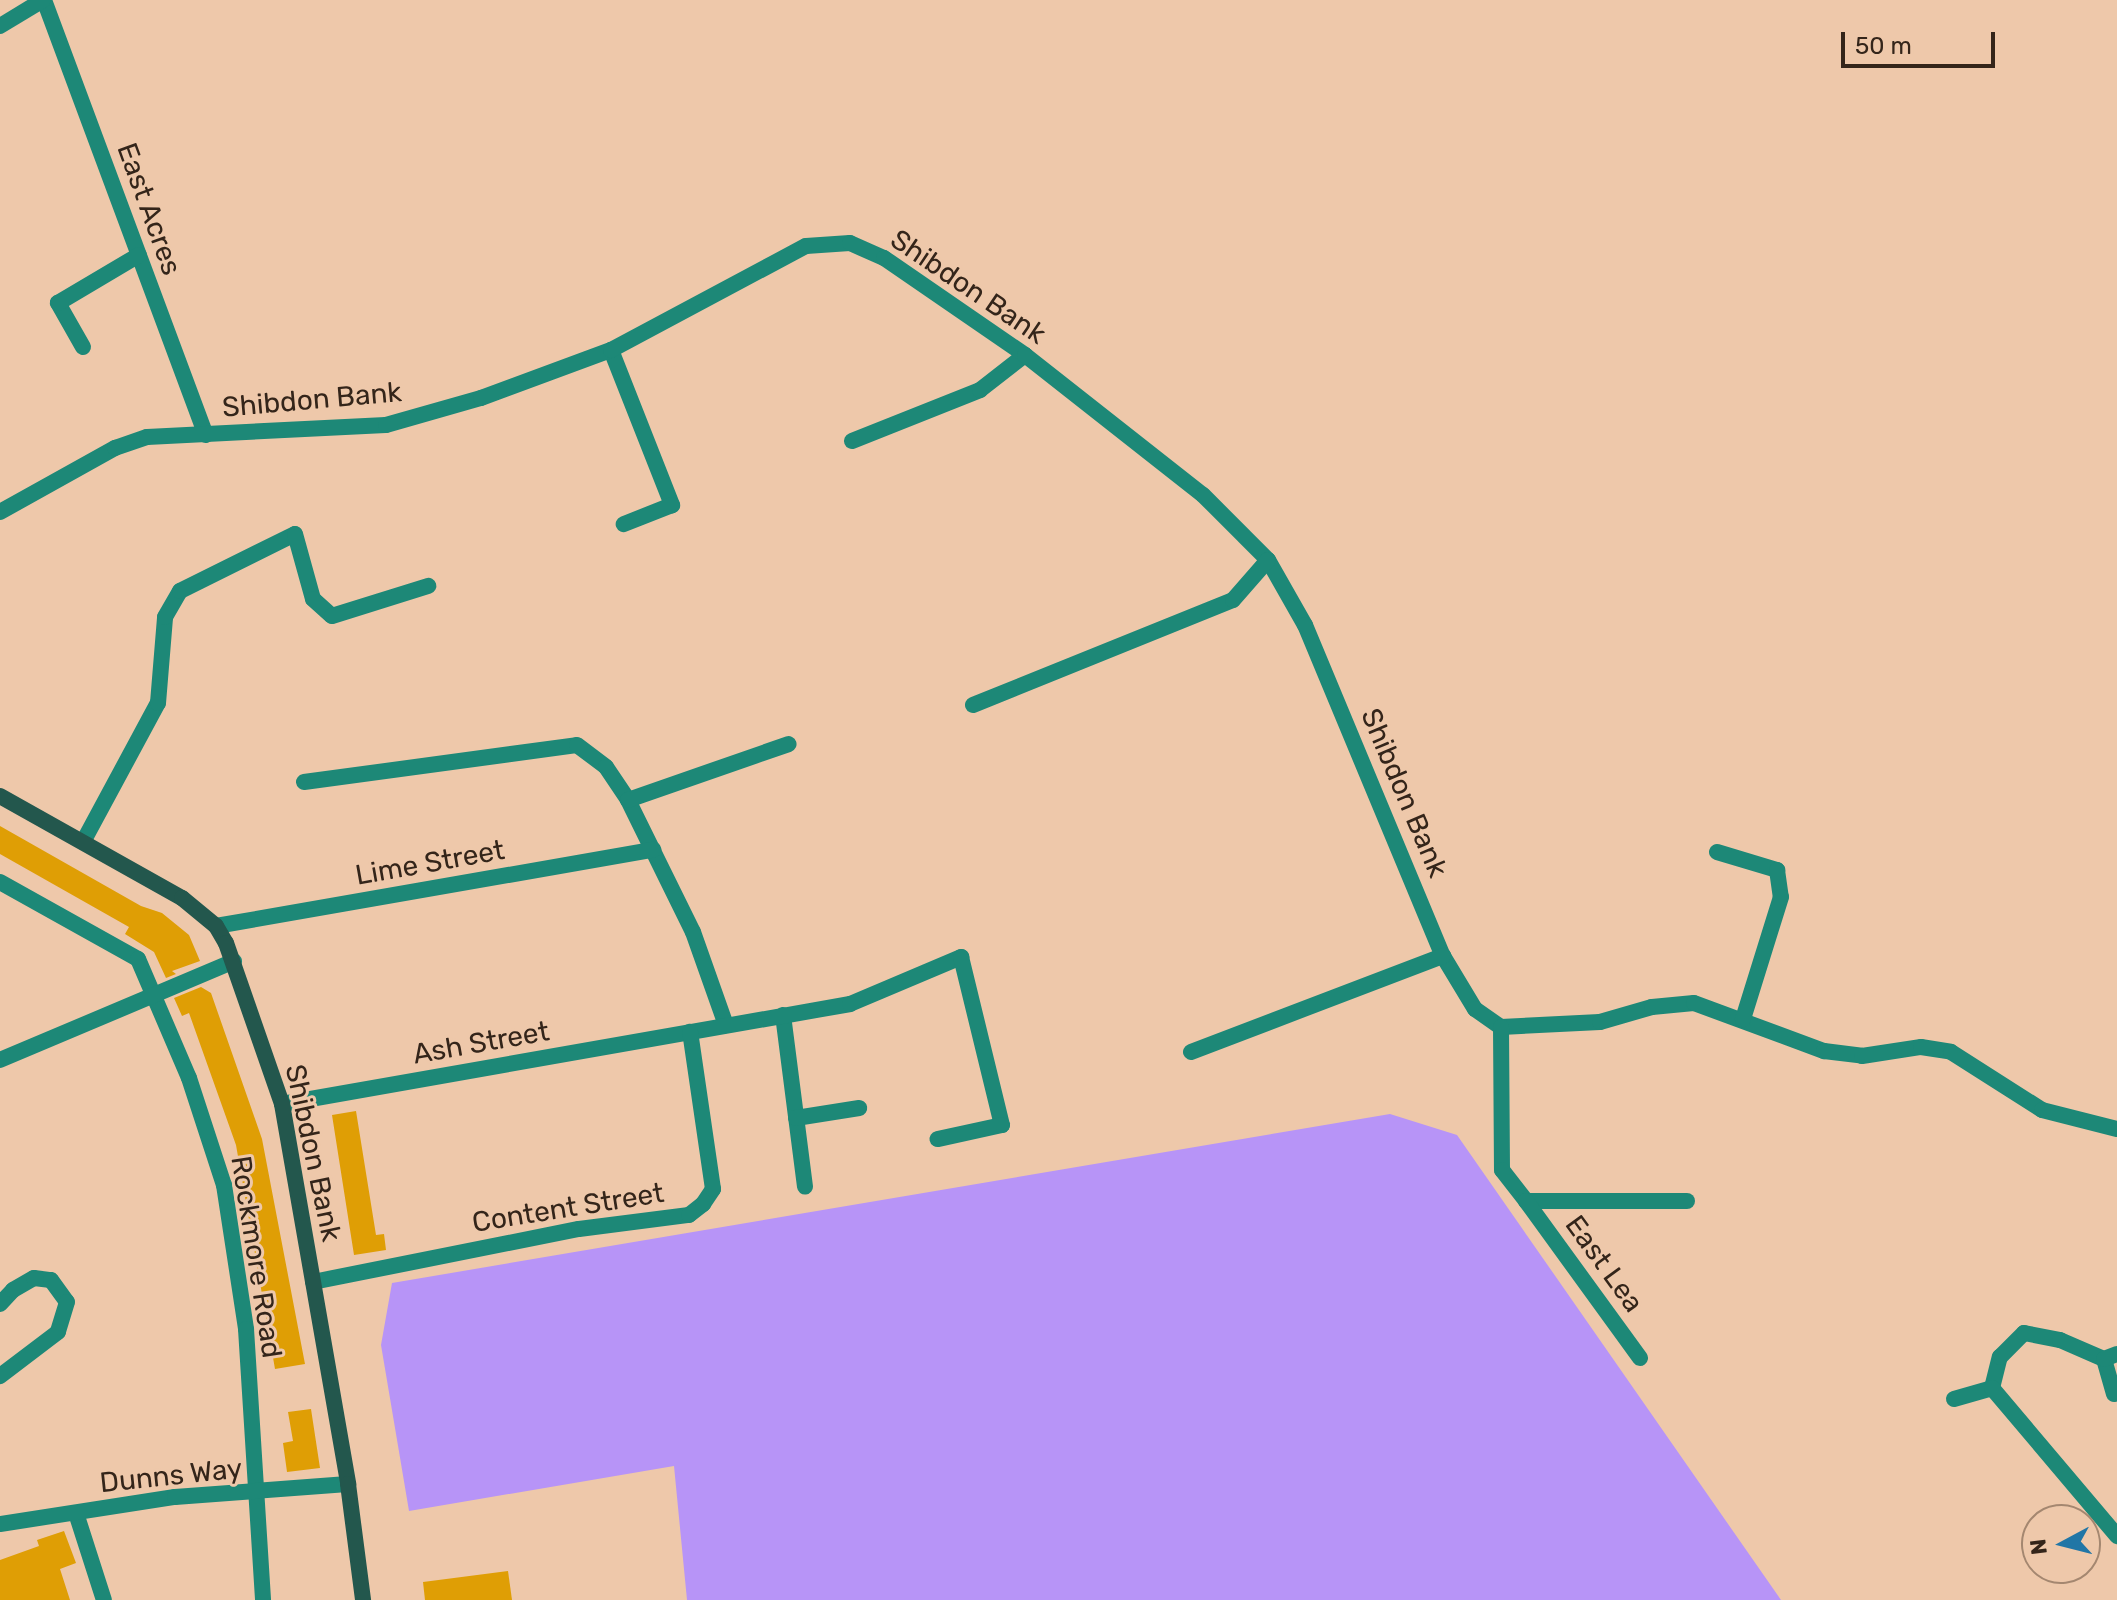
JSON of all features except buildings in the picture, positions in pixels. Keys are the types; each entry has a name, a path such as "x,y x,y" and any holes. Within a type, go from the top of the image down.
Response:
{"street":[{"name":"East Acres","path":"0,26 43,0 206,435"},
{"name":"Shibdon Bank","path":"0,512 115,448 147,437 386,425 481,398 611,350 806,246 850,243 884,258 1025,355 1203,495 1268,560 1305,625 1443,956 1475,1009 1501,1027"},
{"path":"83,347 58,303 139,255"},
{"path":"611,350 672,505 624,524"},
{"path":"852,441 980,390 1025,355"},
{"path":"83,842 158,703 165,617 180,591 295,534 313,599 332,616 428,586"},
{"path":"973,705 1233,600 1268,560"},
{"path":"628,800 789,744"},
{"path":"304,782 577,745 606,767 628,800 693,932 726,1025"},
{"name":"Shibdon Bank","path":"0,796 182,898 216,926 234,961 282,1104 348,1484 363,1600"},
{"name":"Lime Street","path":"216,926 653,850"},
{"path":"1717,852 1777,870 1781,897 1743,1019"},
{"name":"Rockmore Road","path":"0,882 138,959 189,1078 224,1185 246,1329 263,1600"},
{"path":"1191,1052 1443,956"},
{"name":"Ash Street","path":"282,1104 850,1004 961,957 1002,1125 938,1139"},
{"path":"0,1060 154,992 234,961"},
{"path":"1501,1027 1600,1022 1652,1007 1694,1003 1824,1051 1862,1056 1921,1047 1951,1052 2042,1110 2117,1129"},
{"path":"783,1015 805,1187"},
{"name":"East Lea","path":"1501,1027 1502,1170 1640,1358"},
{"name":"Content Street","path":"313,1282 579,1229 689,1215 703,1204 713,1189 690,1032"},
{"path":"796,1118 859,1108"},
{"name":"East Lea","path":"1526,1201 1687,1201"},
{"path":"0,1304 13,1290 34,1278 51,1280 67,1302 58,1332 0,1376"},
{"path":"1992,1388 2000,1357 2024,1333 2060,1340 2111,1356 2114,1394"},
{"path":"1954,1399 1992,1388"},
{"path":"1992,1388 2117,1536"},
{"name":"Dunns Way","path":"0,1524 175,1497 348,1484"},
{"path":"76,1513 104,1600"}],"shaded area":[{"path":"1390,1114 1457,1135 1781,1600 687,1600 674,1466 409,1511 381,1345 392,1283"}]}
